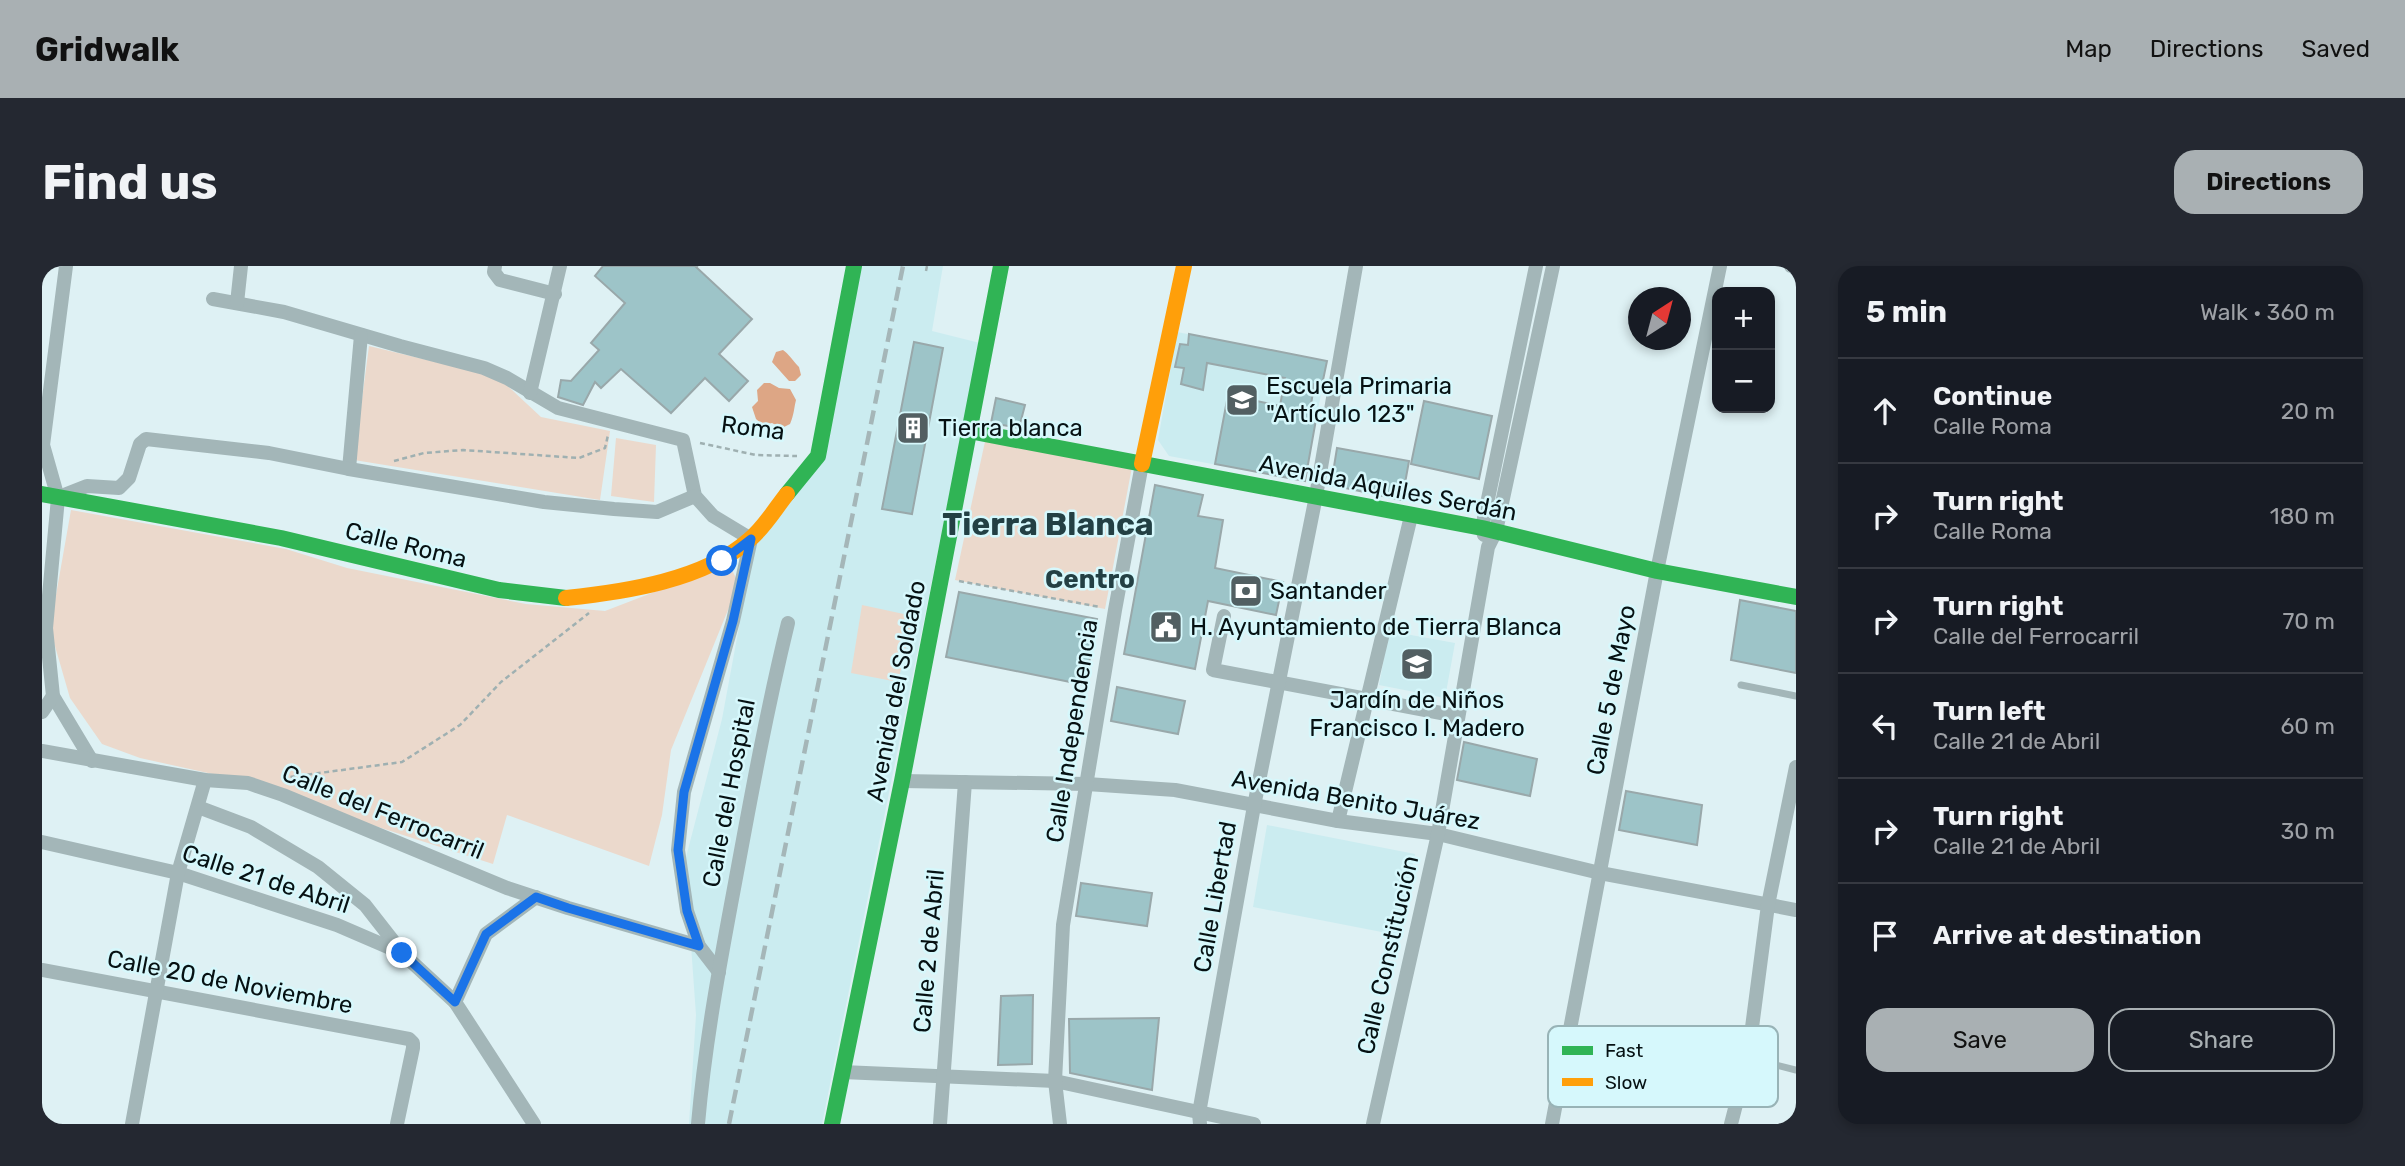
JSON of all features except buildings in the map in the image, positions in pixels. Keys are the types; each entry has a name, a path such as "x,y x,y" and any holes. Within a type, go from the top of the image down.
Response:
{"street":[{"path":"66,266 42,445 50,496 46,628 53,696 92,761"},
{"path":"237,303 241,266"},
{"path":"495,266 494,272 500,280 555,293"},
{"path":"530,393 560,266"},
{"path":"698,1124 703,1064 719,972 699,946 687,911 678,850 684,792 733,621 751,539 818,456 854,266"},
{"name":"Avenida del Soldado","path":"832,1124 942,578 1001,266"},
{"name":"Calle Independencia","path":"1060,1124 1055,1081 1063,925 1115,610 1142,464 1184,266"},
{"name":"Calle Libertad","path":"1200,1119 1254,806 1316,496 1356,266"},
{"name":"Calle Constitución","path":"1373,1124 1438,834 1536,266"},
{"name":"Calle Constitución","path":"1489,530 1553,266"},
{"name":"Calle 5 de Mayo","path":"1571,1026 1657,570 1720,266"},
{"path":"214,299 284,312 484,368 507,378 558,408 683,440 695,496 713,516 751,539"},
{"path":"349,469 361,335"},
{"name":"Avenida Aquiles Serdán","path":"970,431 1489,530 1657,570 1796,597"},
{"path":"50,496 87,486 119,488 129,478 140,444 146,439 269,453 544,502 657,512 695,496"},
{"name":"Calle Roma","path":"50,496 281,538 499,590 564,598 615,593 694,572 722,561 751,539"},
{"path":"1338,821 1411,516"},
{"path":"1224,616 1213,670 1457,716"},
{"name":"Calle del Hospital","path":"719,972 767,712 788,623"},
{"path":"42,712 53,696"},
{"name":"Calle del Ferrocarril","path":"42,751 205,780 248,783 507,888 699,946"},
{"path":"1752,1026 1769,905 1796,767"},
{"path":"132,1124 178,873 205,780"},
{"name":"Avenida Benito Juárez","path":"902,781 1087,784 1175,790 1338,821 1438,834 1600,873 1796,910"},
{"name":"Calle 2 de Abril","path":"940,1124 965,782"},
{"path":"198,807 251,827 318,867 365,905 402,953"},
{"name":"Calle 21 de Abril","path":"42,842 178,873 337,925 402,953 455,1002 534,1124"},
{"path":"455,1002 486,934 536,897"},
{"name":"Calle 20 de Noviembre","path":"42,970 409,1039 413,1048 397,1124"},
{"path":"842,1072 1055,1081 1200,1119 1254,1124"},
{"path":"1731,1124 1735,1107"}],"lane":[{"path":"1741,685 1796,695"},
{"path":"1778,1066 1796,1070"}],"path":[{"path":"926,271 927,266"},
{"path":"392,461 424,453 463,450 579,458 605,448 610,423"},
{"name":"Roma","path":"683,440 756,455 818,456"},
{"path":"942,578 1115,610"},
{"path":"273,779 401,762 460,725 501,682 594,609"}],"shaded area":[{"path":"847,266 943,266 932,331 980,343 822,1124 689,1124 696,1015 685,861 722,719 754,546 812,459"},
{"name":"Escuela Primaria \"Artículo 123\"","path":"1177,332 1327,361 1305,481 1169,456 1158,440"},
{"path":"369,346 498,377 541,417 610,431 600,500 354,460"},
{"path":"783,350 799,367 801,375 795,381 789,381 772,362 776,352"},
{"path":"764,383 790,389 796,400 790,424 782,428 772,423 763,425 756,419 752,407 758,401 757,390"},
{"path":"986,437 1132,467 1105,609 955,580"},
{"path":"616,438 656,445 654,502 611,496"},
{"path":"71,510 286,549 347,568 526,604 605,611 714,569 731,568 737,580 730,605 671,750 662,815 649,866 507,815 493,864 217,775 140,758 102,744 70,698 50,629"},
{"path":"862,605 913,616 898,682 851,673"},
{"name":"Jardín de Niños Francisco I. Madero","path":"1389,631 1455,643 1445,698 1379,685"},
{"path":"1267,825 1415,854 1397,935 1253,907"}],"railway":[{"path":"729,1124 903,266"}],"traffic: fast":[{"path":"787,494 818,456 854,266"},
{"path":"832,1124 902,781 1001,266"},
{"path":"969,431 1482,528 1657,571 1796,597"},
{"path":"42,494 281,538 499,590 566,598"}],"traffic: slow":[{"path":"1142,464 1184,266"},
{"path":"566,598 638,588 710,565 731,554 754,535 787,494"}],"place":[{"name":"Escuela Primaria \"Artículo 123\"","path":"1242,400"},
{"name":"Tierra blanca","path":"913,428"},
{"name":"Santander","path":"1246,591"},
{"name":"H. Ayuntamiento de Tierra Blanca","path":"1166,627"},
{"name":"Jardín de Niños Francisco I. Madero","path":"1417,664"}],"district":[{"name":"Tierra Blanca","path":"1048,524"},
{"name":"Centro","path":"1090,579"}],"route":[{"path":"402,953 455,1002 486,934 536,897 699,946 687,911 678,850 684,792 733,621 751,539 722,561"}]}
